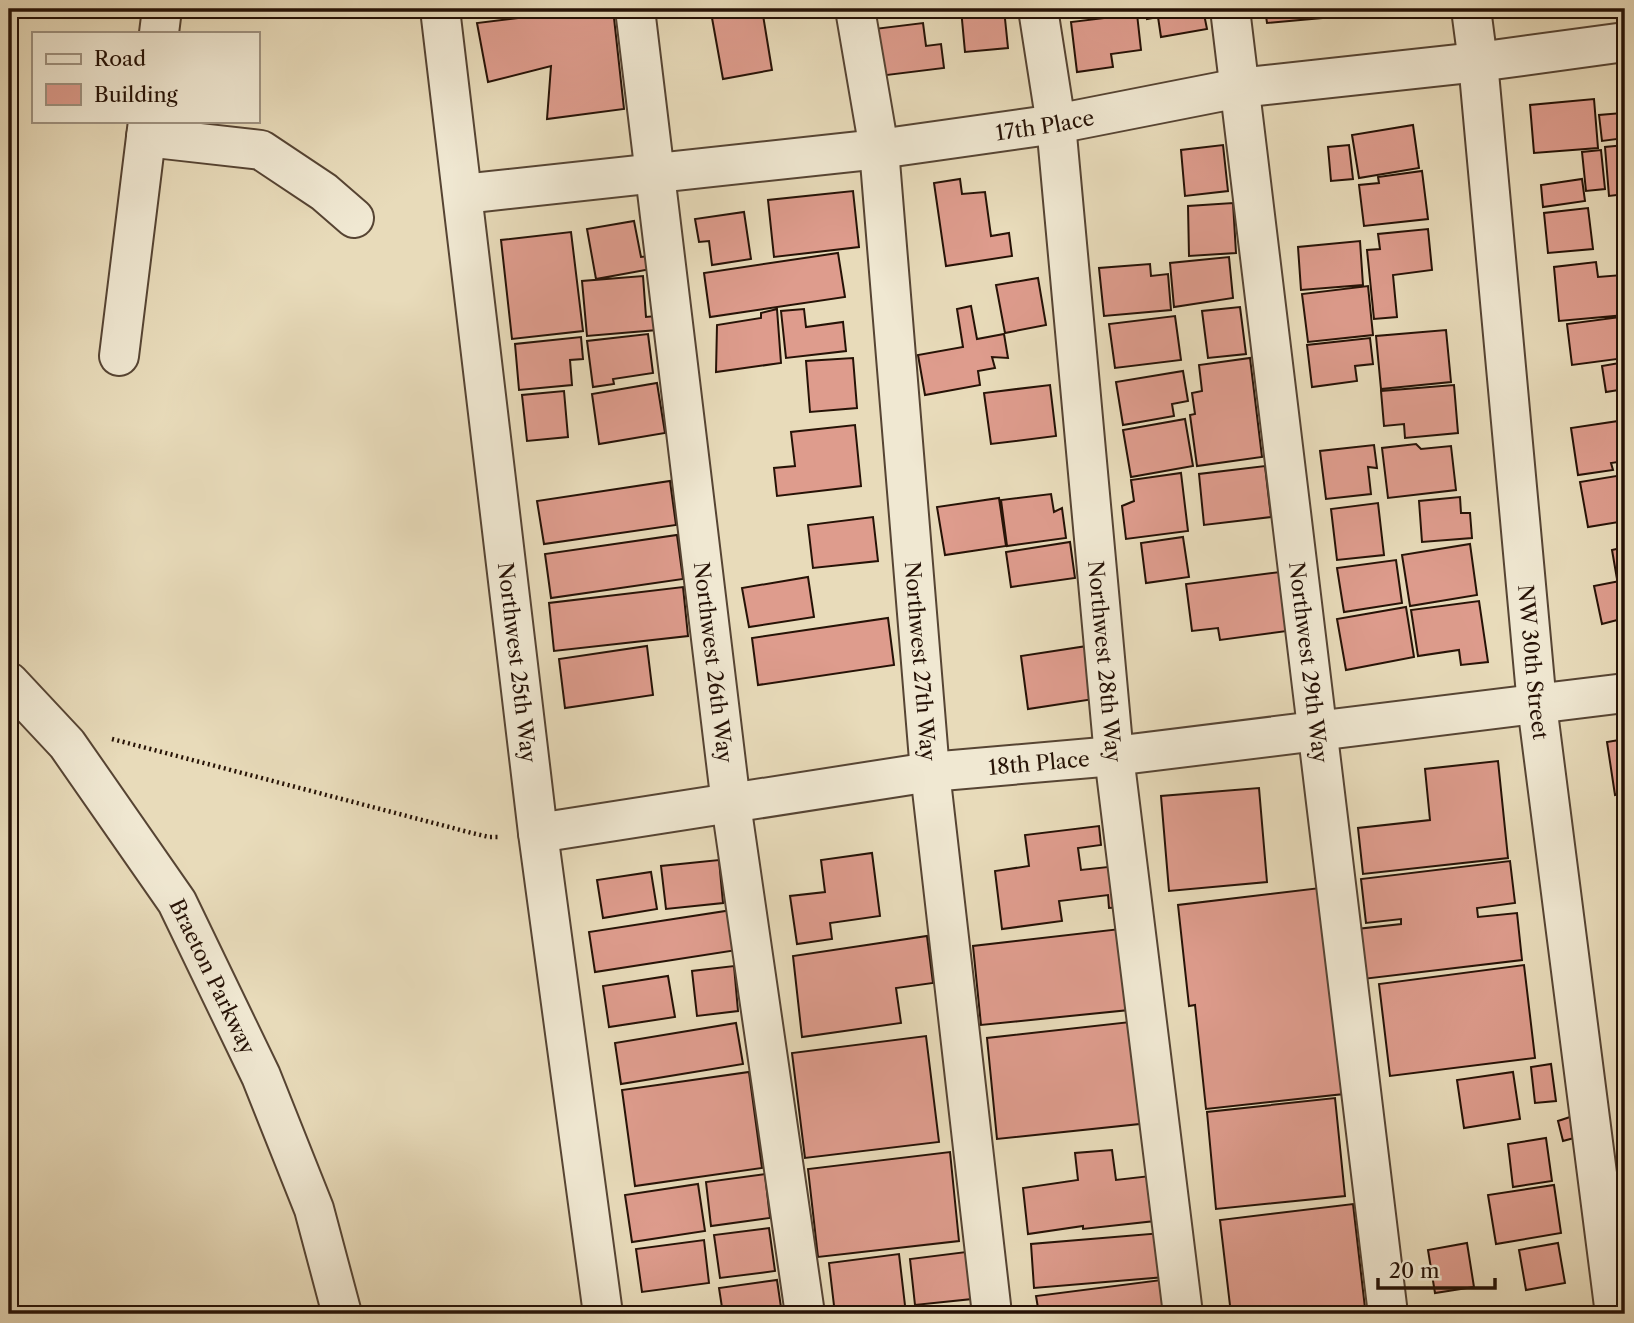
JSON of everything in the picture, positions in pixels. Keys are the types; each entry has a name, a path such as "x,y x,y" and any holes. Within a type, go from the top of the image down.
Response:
{"street":[{"path":"159,32 162,9"},
{"name":"Northwest 25th Way","path":"440,9 538,833 603,1314"},
{"name":"Northwest 26th Way","path":"635,9 732,804 805,1314"},
{"name":"Northwest 27th Way","path":"855,9 879,149 930,772 992,1314"},
{"name":"Northwest 28th Way","path":"1038,9 1056,124 1114,756 1183,1314"},
{"name":"Northwest 29th Way","path":"1230,9 1388,1314"},
{"name":"NW 30th Street","path":"1471,9 1537,705 1615,1314"},
{"name":"17th Place","path":"463,194 879,149 1056,124 1239,88 1478,62 1625,42"},
{"path":"119,356 147,129 261,150 324,192 354,218"},
{"name":"Braeton Parkway","path":"9,682 67,744 177,902 261,1076 314,1209 342,1314"},
{"name":"18th Place","path":"538,833 930,772 1114,756 1625,693"}],"path":[{"path":"55,731 121,740 489,837 538,833"}],"building":[{"path":"591,9 613,9 624,109 547,119 551,66 488,82 477,23"},
{"path":"762,9 772,70 723,79 712,18"},
{"path":"961,9 1004,9 1008,48 965,52"},
{"path":"1145,9 1203,9 1207,29 1161,37 1158,17 1147,19"},
{"path":"1265,9 1332,9 1333,17 1267,23"},
{"path":"1137,14 1141,50 1111,54 1113,67 1077,72 1071,22"},
{"path":"923,23 926,46 941,44 944,68 879,76 874,29"},
{"path":"1594,99 1598,148 1534,153 1530,105"},
{"path":"1622,113 1625,138 1602,141 1599,115"},
{"path":"1413,125 1419,168 1359,178 1352,135"},
{"path":"1223,145 1228,191 1185,196 1181,150"},
{"path":"1349,145 1353,179 1331,181 1328,147"},
{"path":"1625,145 1625,194 1609,196 1605,147"},
{"path":"1601,150 1605,189 1586,191 1582,152"},
{"path":"1422,171 1428,219 1364,226 1359,185 1379,183 1378,177"},
{"path":"960,179 962,194 985,192 991,236 1009,233 1012,256 946,266 934,183"},
{"path":"1582,179 1585,201 1543,207 1541,185"},
{"path":"853,191 859,247 774,257 768,200"},
{"path":"1233,203 1236,253 1189,256 1188,206"},
{"path":"1588,208 1593,249 1548,253 1544,213"},
{"path":"744,212 751,259 712,265 709,241 699,242 695,219"},
{"path":"634,221 641,257 649,256 651,269 596,279 587,229"},
{"path":"1428,229 1432,270 1393,275 1397,317 1374,319 1367,250 1380,249 1378,234"},
{"path":"571,232 583,331 512,339 501,240"},
{"path":"1360,241 1363,285 1301,290 1298,247"},
{"path":"838,253 845,297 710,317 704,273"},
{"path":"1229,257 1233,298 1174,307 1170,263"},
{"path":"1596,262 1598,277 1622,275 1625,315 1559,321 1554,267"},
{"path":"1150,264 1151,276 1168,274 1171,310 1104,316 1099,268"},
{"path":"643,276 646,317 656,316 657,330 587,336 582,281"},
{"path":"1038,278 1046,325 1005,333 996,285"},
{"path":"1368,286 1373,335 1308,342 1302,294"},
{"path":"971,306 977,339 1004,334 1008,358 992,357 995,368 978,371 980,385 925,395 918,355 963,347 957,309"},
{"path":"1240,307 1246,354 1208,358 1202,311"},
{"path":"777,309 781,363 716,372 717,325 761,318 761,313"},
{"path":"804,309 806,327 843,322 846,351 786,358 781,311"},
{"path":"1175,316 1181,360 1115,368 1109,324"},
{"path":"1620,317 1625,358 1572,365 1567,324"},
{"path":"1446,330 1451,382 1381,389 1376,336"},
{"path":"648,334 653,373 613,379 614,384 593,387 587,341"},
{"path":"581,337 583,359 570,360 572,385 519,390 515,344"},
{"path":"1370,338 1373,364 1355,366 1357,381 1312,387 1307,345"},
{"path":"853,358 857,408 810,412 806,361"},
{"path":"1250,358 1262,457 1197,466 1190,415 1195,414 1192,393 1202,391 1199,365"},
{"path":"1625,362 1625,389 1606,392 1602,366"},
{"path":"1183,371 1188,401 1172,404 1174,416 1123,425 1116,382"},
{"path":"657,383 665,433 599,444 592,394"},
{"path":"1050,385 1056,436 991,444 984,393"},
{"path":"1454,385 1458,433 1405,438 1404,424 1384,426 1381,391"},
{"path":"564,391 568,437 527,441 522,395"},
{"path":"1185,419 1193,466 1131,477 1123,430"},
{"path":"1625,420 1625,461 1611,463 1613,470 1578,475 1571,428"},
{"path":"855,425 861,486 777,496 774,468 795,466 791,432"},
{"path":"1416,444 1421,449 1451,446 1456,490 1388,498 1382,448"},
{"path":"1374,445 1377,468 1368,467 1371,494 1326,499 1320,451"},
{"path":"1265,466 1271,517 1204,525 1199,474"},
{"path":"1623,470 1625,521 1588,527 1580,482 1623,475"},
{"path":"1181,473 1188,531 1126,539 1122,506 1134,501 1131,480"},
{"path":"670,481 676,525 544,544 537,501"},
{"path":"1051,494 1054,512 1062,508 1066,538 1007,546 1001,500"},
{"path":"1460,497 1461,513 1470,513 1472,538 1422,542 1419,501"},
{"path":"999,498 1006,546 945,555 937,507"},
{"path":"1378,503 1384,555 1337,560 1331,509"},
{"path":"873,517 878,561 813,568 808,525"},
{"path":"677,535 683,579 551,598 545,554"},
{"path":"1183,537 1189,577 1146,583 1141,543"},
{"path":"1070,542 1075,578 1011,587 1006,552"},
{"path":"1470,544 1477,595 1410,606 1402,555"},
{"path":"1625,547 1625,577 1617,579 1612,550"},
{"path":"1396,560 1402,603 1344,612 1337,568"},
{"path":"1280,572 1287,631 1220,640 1218,628 1192,631 1186,584"},
{"path":"808,577 814,617 749,627 742,588"},
{"path":"1625,580 1625,618 1602,624 1594,586"},
{"path":"683,587 688,636 554,651 549,603"},
{"path":"1479,601 1488,662 1461,665 1459,650 1418,656 1411,610"},
{"path":"1406,607 1414,657 1346,670 1337,619"},
{"path":"888,618 894,665 758,685 752,638"},
{"path":"647,646 653,695 565,708 559,659"},
{"path":"1087,646 1094,699 1028,709 1021,656"},
{"path":"1625,739 1625,793 1615,795 1607,742"},
{"path":"1498,761 1508,858 1363,874 1358,828 1430,820 1425,769"},
{"path":"1259,788 1267,882 1169,891 1161,796"},
{"path":"1625,795 1625,835 1620,796"},
{"path":"1099,826 1101,845 1078,848 1081,870 1117,866 1121,907 1109,908 1108,895 1059,901 1062,921 1002,929 995,871 1029,866 1025,835"},
{"path":"872,853 880,916 830,923 832,939 797,944 790,896 825,892 821,860"},
{"path":"719,860 723,903 666,909 661,866"},
{"path":"1510,861 1515,903 1477,908 1478,917 1517,913 1522,960 1363,979 1357,929 1401,924 1401,919 1366,923 1361,879"},
{"path":"651,872 657,909 603,918 597,880"},
{"path":"1320,888 1353,1093 1206,1109 1195,1005 1189,1006 1178,905"},
{"path":"732,910 737,950 595,972 589,932"},
{"path":"1120,929 1129,1010 981,1025 973,946"},
{"path":"927,936 933,983 896,988 901,1023 802,1037 793,956"},
{"path":"1524,965 1535,1058 1390,1076 1379,984"},
{"path":"734,966 738,1011 697,1016 692,971"},
{"path":"668,976 675,1017 609,1027 603,986"},
{"path":"1139,1021 1149,1123 997,1139 987,1038"},
{"path":"736,1023 743,1064 621,1084 615,1043"},
{"path":"926,1036 939,1142 805,1158 792,1053"},
{"path":"1551,1064 1556,1101 1535,1103 1531,1067"},
{"path":"749,1072 762,1168 635,1186 622,1090"},
{"path":"1513,1072 1520,1119 1464,1128 1457,1080"},
{"path":"1335,1098 1345,1196 1216,1209 1207,1112"},
{"path":"1579,1114 1585,1135 1563,1141 1558,1121"},
{"path":"1546,1138 1552,1181 1513,1187 1508,1144"},
{"path":"1112,1150 1116,1180 1159,1175 1164,1220 1083,1229 1083,1226 1028,1234 1023,1188 1078,1180 1075,1153"},
{"path":"950,1152 959,1241 818,1257 808,1169"},
{"path":"765,1174 770,1218 711,1226 706,1182"},
{"path":"698,1184 705,1231 632,1242 625,1195"},
{"path":"1554,1185 1561,1233 1496,1244 1488,1195"},
{"path":"1353,1204 1365,1308 1312,1314 1231,1314 1220,1220"},
{"path":"769,1228 775,1271 720,1278 714,1235"},
{"path":"1162,1233 1165,1277 1034,1288 1031,1244"},
{"path":"704,1240 709,1283 642,1292 636,1249"},
{"path":"1467,1243 1474,1287 1435,1293 1428,1250"},
{"path":"1558,1243 1565,1283 1526,1290 1519,1250"},
{"path":"966,1252 972,1299 915,1305 910,1259"},
{"path":"899,1254 906,1314 835,1314 829,1263"},
{"path":"1169,1279 1174,1314 1039,1314 1036,1296"},
{"path":"777,1280 782,1314 723,1314 719,1288"}]}
